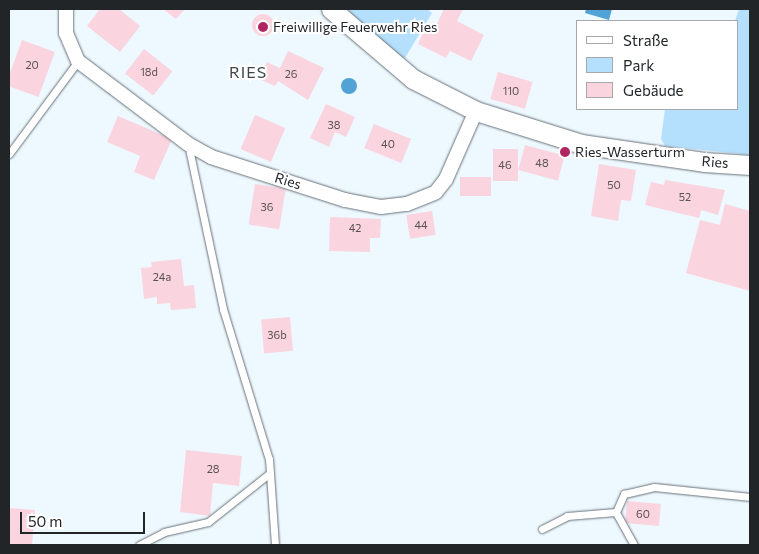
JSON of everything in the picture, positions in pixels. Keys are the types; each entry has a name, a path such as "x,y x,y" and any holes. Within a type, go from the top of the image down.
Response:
{"street":[{"name":"Ries","path":"66,9 66,34 78,61 188,144 211,157 381,207 407,204 436,192 446,179 476,112"},
{"name":"Ries","path":"331,9 413,79 476,112 581,144 704,162 750,164"}],"lane":[{"path":"9,154 78,61"},
{"path":"188,144 195,191 223,309 263,430 270,473 275,545"},
{"path":"139,545 164,532 208,522 270,473"},
{"path":"616,512 624,494 639,489 750,497"},
{"path":"542,528 567,516 616,512"},
{"path":"616,512 634,545"}],"green space":[{"path":"347,9 427,9 432,13 405,58 396,56"},
{"path":"739,9 750,9 750,155 665,146 661,139 665,110 739,110 739,20 735,20"}],"water":[{"path":"586,9 612,9 609,20 585,13"},
{"path":"349,78 357,86 349,94 341,86"}],"building":[{"path":"100,9 119,9 140,26 120,52 87,26"},
{"path":"163,9 185,9 176,19"},
{"path":"444,9 463,9 457,21 484,35 471,61 450,51 446,58 418,44 426,26 434,30"},
{"name":"Freiwillige Feuerwehr Ries","path":"263,14 271,17 274,25 271,33 263,36 255,33 252,25 255,17"},
{"path":"22,40 55,52 38,97 9,86 9,76"},
{"path":"144,49 172,71 153,96 125,73"},
{"path":"288,51 324,68 308,100 278,81 275,86 259,79 267,62 280,68"},
{"path":"498,72 533,82 525,109 490,99"},
{"path":"326,104 355,117 346,137 335,132 329,147 310,138"},
{"path":"255,115 285,128 271,162 241,149"},
{"path":"118,116 172,139 154,180 134,172 140,156 107,142"},
{"path":"374,124 411,139 401,163 364,148"},
{"path":"525,145 565,156 558,181 518,170"},
{"path":"493,149 518,149 518,181 493,181"},
{"path":"599,164 636,170 631,201 621,200 618,221 591,216"},
{"path":"460,177 491,177 491,196 460,196"},
{"path":"665,180 725,190 718,215 701,210 699,218 645,205 651,182 664,185"},
{"path":"255,184 286,189 279,229 249,224"},
{"path":"725,204 750,211 750,291 686,273 700,220 720,225"},
{"path":"432,211 436,235 410,239 406,215"},
{"path":"330,217 381,219 380,238 370,238 370,252 329,251"},
{"path":"181,259 184,286 194,285 196,308 171,310 170,303 157,304 157,297 144,299 141,268 152,267 151,262"},
{"path":"290,317 293,351 264,353 261,320"},
{"path":"186,450 242,456 239,486 213,483 210,516 180,512"},
{"path":"627,501 661,504 659,526 625,523"},
{"path":"9,508 35,510 32,545 9,545"}],"place":[{"name":"Freiwillige Feuerwehr Ries","path":"263,27"},
{"name":"Ries-Wasserturm","path":"565,152"}],"district":[{"name":"RIES","path":"248,72"}]}
